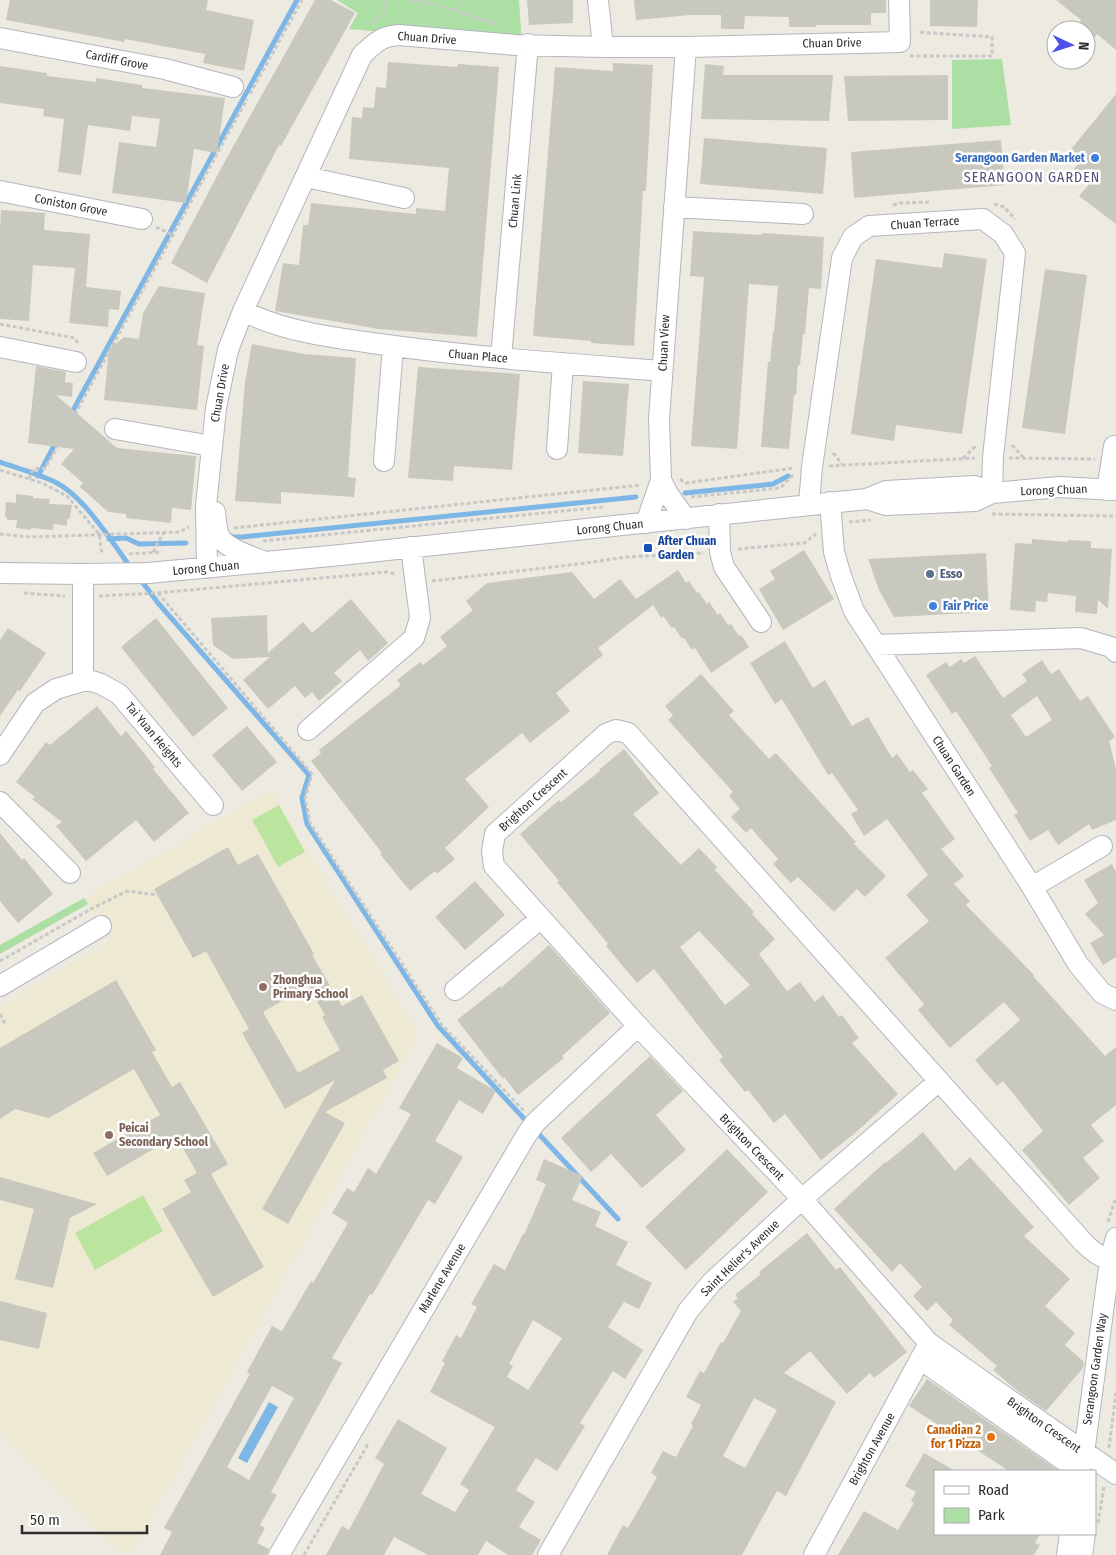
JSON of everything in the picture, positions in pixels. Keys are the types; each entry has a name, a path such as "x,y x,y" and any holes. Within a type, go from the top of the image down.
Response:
{"street":[{"path":"598,0 603,47"},
{"path":"899,31 900,0"},
{"name":"Chuan Drive","path":"207,568 206,506 208,482 216,408 228,350 243,311 362,55 378,40 399,35 521,45 603,47 686,46 900,42 899,31"},
{"name":"Cardiff Grove","path":"0,38 165,69 233,87"},
{"name":"Chuan Link","path":"501,358 521,45"},
{"name":"Chuan View","path":"646,523 660,479 658,419 686,46"},
{"path":"306,177 404,198"},
{"name":"Coniston Grove","path":"0,191 142,220"},
{"path":"674,207 802,214"},
{"name":"Chuan Terrace","path":"809,504 806,467 842,258 853,237 869,226 983,219 1003,234 1015,253 993,458 992,493"},
{"name":"Chuan Place","path":"243,311 291,328 342,340 450,354 662,371"},
{"path":"384,461 393,346"},
{"path":"0,348 76,362"},
{"path":"557,450 564,363"},
{"path":"115,429 212,446"},
{"path":"1112,490 1114,453"},
{"name":"Chuan View","path":"660,479 686,519"},
{"path":"208,482 213,492 215,517 221,539 240,552 267,562"},
{"name":"Lorong Chuan","path":"0,573 119,574 207,568 867,499 886,490 975,486 992,493 1060,487 1112,490"},
{"name":"Chuan Garden","path":"830,502 834,552 854,611 1032,887 1078,964 1102,993 1116,1000"},
{"path":"720,514 720,552 724,567 760,622"},
{"path":"308,730 414,638 420,618 411,547"},
{"path":"0,755 35,703 56,690 84,681 83,574"},
{"path":"876,645 1081,638 1111,647 1116,652"},
{"name":"Tai Yuan Heights","path":"84,681 101,684 119,694 214,805"},
{"name":"Brighton Crescent","path":"1114,1266 1092,1252 628,733 616,730 606,734 495,834 492,851 494,866 638,1026 802,1199 925,1351 1085,1467 1116,1474"},
{"path":"0,802 70,873"},
{"path":"1032,887 1102,846"},
{"path":"455,990 541,918"},
{"path":"0,986 101,926"},
{"name":"Marlene Avenue","path":"278,1555 535,1124 638,1026"},
{"name":"Saint Helier's Avenue","path":"548,1555 688,1311 712,1282 802,1199 939,1081"},
{"name":"Serangoon Garden Way","path":"1085,1467 1114,1266 1116,1238"},
{"name":"Brighton Avenue","path":"814,1555 925,1351"},
{"path":"1066,1555 1070,1535"},
{"path":"1082,1555 1085,1535"}],"path":[{"path":"30,478 33,469 44,468 302,0"},
{"path":"384,14 386,0"},
{"path":"411,0 458,11 504,27 512,33 521,45"},
{"path":"458,11 459,0"},
{"path":"899,31 992,37 991,46"},
{"path":"985,201 1004,207 1015,219 1019,227"},
{"path":"891,205 938,202"},
{"path":"163,230 173,235"},
{"path":"0,324 75,338 78,344 76,362"},
{"path":"1008,441 1023,458"},
{"path":"962,459 978,444"},
{"path":"828,448 842,464"},
{"path":"233,528 660,479 686,483 842,464 1114,453"},
{"path":"682,498 780,488 806,467"},
{"path":"0,470 30,478 67,496 99,534 102,554"},
{"path":"258,542 604,507"},
{"path":"991,514 1116,516"},
{"path":"19,593 84,597 157,593 387,572 432,581 626,557 720,552 804,542 831,525 879,519"},
{"path":"0,534 30,537 179,532 196,524"},
{"path":"153,552 164,532"},
{"path":"126,554 170,551"},
{"path":"157,593 312,774 305,798 310,823 442,1025 535,1124"},
{"path":"0,961 91,909 127,891 158,895"},
{"path":"0,1014 6,1025"}],"shaded area":[{"path":"271,790 419,1034 131,1555 123,1555 0,1432 0,1006 109,941 84,898"}],"green space":[{"path":"337,0 519,0 522,44 349,29 358,13"},
{"path":"1002,59 1011,125 952,129 952,60"},
{"path":"279,805 305,852 278,867 252,820"},
{"path":"84,898 88,904 0,954 0,945"},
{"path":"143,1195 163,1231 95,1270 75,1233"}],"water":[{"path":"269,1402 278,1407 247,1463 238,1458"}],"building":[{"path":"10,0 208,0 206,10 254,20 244,71 203,63 205,54 125,39 124,42 6,20"},
{"path":"315,0 331,0 355,13 281,146 279,145 207,283 171,263 225,161"},
{"path":"527,0 573,0 573,23 529,25"},
{"path":"634,0 886,0 886,13 871,13 871,25 816,25 816,27 789,27 789,17 745,16 744,29 721,29 721,15 690,15 636,20"},
{"path":"930,0 978,0 977,27 930,26"},
{"path":"1056,0 1116,0 1116,50 1097,34 1096,36 1096,20 1081,20"},
{"path":"388,62 457,67 458,64 499,67 477,337 379,329 275,311 283,263 299,265 303,225 308,225 311,203 416,214 416,208 445,211 449,168 349,159 352,117 362,118 363,107 374,108 376,87 386,88"},
{"path":"613,63 653,65 646,191 643,191 634,346 533,336 555,67 613,71"},
{"path":"705,64 724,66 723,75 833,75 829,121 701,119"},
{"path":"0,66 47,73 47,76 96,82 96,78 142,85 142,88 225,98 217,153 194,149 186,203 112,193 119,142 156,147 160,119 132,116 130,131 88,125 81,175 58,172 64,119 43,116 44,109 0,103"},
{"path":"948,75 948,120 848,121 844,76"},
{"name":"Serangoon Garden Market","path":"1116,94 1116,224 1079,196 1090,183 1073,170 1079,163 1068,153"},
{"path":"704,138 827,148 823,194 700,184"},
{"path":"1001,140 1005,185 854,198 851,152"},
{"path":"1,210 45,213 44,230 90,234 86,287 121,291 119,310 109,309 108,327 69,323 75,268 33,265 29,321 0,319"},
{"path":"693,231 824,237 821,289 809,288 805,334 803,334 800,365 798,365 789,449 761,447 768,362 770,362 774,332 778,286 749,284 737,449 691,446 704,277 690,276"},
{"path":"944,253 987,259 962,434 896,425 894,441 851,434 876,259 942,268"},
{"path":"1045,269 1087,275 1065,434 1022,428"},
{"path":"159,286 205,293 197,345 204,346 197,410 104,400 109,349 124,337 139,339 143,313"},
{"path":"252,344 304,354 356,358 348,477 356,478 354,497 281,492 281,504 235,501 245,382"},
{"path":"36,366 66,372 65,382 73,383 72,397 56,395 117,448 196,456 191,510 172,508 171,523 126,518 126,514 108,512 80,487 83,483 61,464 74,449 28,443"},
{"path":"418,367 520,374 512,470 454,466 453,481 408,478"},
{"path":"583,381 629,384 623,456 578,453"},
{"path":"16,494 50,499 49,504 72,505 67,526 54,524 53,530 16,528 17,520 7,520 5,517 6,502 16,503"},
{"path":"1032,539 1068,542 1068,540 1091,541 1091,548 1112,549 1108,609 1098,600 1097,614 1075,612 1076,596 1048,593 1047,602 1036,601 1035,612 1010,610 1015,543 1032,544"},
{"path":"804,550 834,599 783,630 759,589 775,579 770,571"},
{"name":"Esso","path":"986,553 989,612 894,617 879,590 868,559"},
{"path":"678,570 686,583 689,581 707,604 709,602 718,615 720,613 728,625 731,624 739,636 741,635 749,647 711,673 695,648 692,650 674,627 672,628 663,616 661,618 653,605 598,648 603,655 556,693 570,711 530,743 522,733 465,779 489,807 445,848 455,859 437,874 435,871 410,891 311,761 321,753 319,750 401,685 397,680 420,662 423,665 447,646 440,637 473,610 466,601 487,583 572,572 594,599 620,579 636,599"},
{"path":"351,599 388,643 368,661 360,650 334,673 342,681 319,701 312,692 305,698 295,686 268,709 243,680 270,657 233,659 213,645 211,618 267,615 268,653 303,622 312,633"},
{"path":"156,618 228,708 193,737 121,647"},
{"path":"8,628 46,653 0,716 0,640"},
{"path":"785,641 813,688 825,680 852,726 868,717 892,758 897,754 910,772 913,770 928,789 922,793 955,839 941,849 964,876 954,884 970,901 966,905 1034,975 1105,1056 1116,1047 1116,1105 1091,1125 1104,1141 1083,1158 1100,1178 1069,1205 1022,1150 1043,1131 1003,1081 997,1086 975,1060 1020,1020 1004,1002 950,1048 918,1010 924,1004 885,958 929,921 906,895 928,875 887,819 864,836 851,814 858,810 832,773 828,775 782,699 775,704 750,663"},
{"path":"975,656 1003,698 1027,681 1022,674 1042,660 1051,674 1059,669 1080,701 1088,696 1115,737 1109,741 1116,769 1116,820 1092,830 1089,824 1058,845 1048,830 1030,841 1014,815 1018,813 989,768 992,766 956,711 952,714 926,675 946,662 950,667 961,659 964,663","holes":["1037,696 1052,720 1026,737 1011,715"]},
{"path":"701,674 734,711 729,715 769,759 776,753 856,842 854,844 886,876 865,897 857,889 834,912 798,877 791,883 773,864 778,859 751,828 746,833 731,817 740,809 729,796 733,792 668,720 673,715 665,706"},
{"path":"97,706 121,736 126,731 155,767 153,769 189,813 154,842 136,820 86,861 56,826 62,822 32,799 35,797 16,782 46,742 50,745"},
{"path":"247,726 277,762 242,791 212,755"},
{"path":"624,749 659,793 633,814 681,865 699,848 717,867 715,870 754,912 752,914 775,939 759,954 787,991 800,982 815,1002 823,995 839,1017 842,1015 859,1038 852,1043 898,1094 854,1134 821,1160 785,1114 774,1123 748,1090 745,1092 719,1060 723,1057 654,969 637,983 557,882 559,881 520,834 559,800 561,802","holes":["699,931 750,985 725,1005 680,947"]},
{"path":"0,833 22,860 24,858 53,894 18,923 0,901"},
{"path":"228,847 238,865 258,854 314,954 312,955 342,1006 362,995 399,1061 383,1070 387,1078 325,1112 345,1123 288,1224 262,1209 335,1080 285,1109 242,1033 249,1029 206,951 193,958 154,889","holes":["308,986 325,1015 322,1017 340,1050 298,1073 263,1012"]},
{"path":"1112,864 1116,872 1116,957 1103,965 1090,943 1104,935 1085,914 1098,903 1084,880"},
{"path":"475,881 505,915 465,950 435,917"},
{"path":"549,945 610,1013 562,1056 564,1058 518,1095 504,1077 503,1079 457,1020 500,986 501,988"},
{"path":"116,980 156,1050 152,1052 172,1087 180,1082 228,1164 211,1174 264,1267 213,1297 162,1209 191,1192 184,1180 197,1173 176,1136 107,1176 93,1153 160,1115 134,1069 49,1118 15,1109 0,1119 0,1048"},
{"path":"437,1043 463,1058 457,1068 496,1091 483,1114 459,1100 435,1141 463,1157 435,1204 428,1200 332,1358 342,1363 271,1492 277,1495 260,1525 265,1528 257,1543 269,1549 267,1555 160,1555 172,1532 164,1528 250,1374 247,1372 272,1326 282,1331 348,1223 332,1213 347,1188 354,1192 368,1168 376,1174 411,1114 399,1108","holes":["272,1386 294,1398 249,1480 227,1467"]},
{"path":"650,1056 683,1091 656,1115 686,1150 642,1188 611,1154 591,1172 561,1138"},
{"path":"923,1132 955,1171 970,1157 1034,1227 1024,1236 1070,1279 1045,1306 1075,1333 1065,1345 1084,1362 1083,1368 1046,1411 993,1370 997,1366 949,1325 953,1320 936,1302 927,1311 913,1296 922,1287 900,1263 892,1272 834,1209 885,1162"},
{"path":"727,1149 768,1192 686,1270 645,1227"},
{"path":"544,1159 583,1176 572,1200 601,1212 595,1226 628,1242 616,1265 652,1283 639,1309 624,1302 608,1327 643,1350 625,1379 613,1371 580,1423 585,1426 557,1471 536,1458 516,1490 535,1502 519,1527 541,1540 532,1555 508,1555 486,1541 478,1555 428,1555 394,1537 384,1555 326,1555 342,1526 349,1530 384,1464 375,1458 398,1419 447,1448 421,1494 455,1512 469,1490 460,1484 495,1427 430,1392 445,1363 442,1361 456,1335 461,1338 477,1307 471,1304 494,1264 505,1270 524,1235 546,1184 536,1180","holes":["533,1320 562,1338 528,1390 507,1377 513,1366 509,1364"]},
{"path":"0,1177 97,1204 70,1218 53,1288 15,1279 34,1209 0,1200"},
{"path":"807,1233 836,1270 840,1267 907,1352 874,1378 870,1373 847,1394 810,1351 784,1373 836,1402 786,1496 777,1491 742,1555 607,1555 623,1525 628,1528 657,1477 651,1473 663,1451 676,1457 693,1426 691,1424 701,1405 686,1397 700,1371 704,1373 741,1311 733,1302 738,1298 735,1295 761,1274 759,1272","holes":["754,1398 777,1410 745,1468 723,1456"]},
{"path":"0,1301 47,1313 39,1349 0,1340"},
{"path":"927,1379 1058,1470 1007,1470 909,1406"},
{"path":"924,1453 953,1470 934,1470 934,1535 1039,1535 1035,1543 1040,1545 1034,1555 838,1555 864,1511 898,1530 914,1503 911,1501 916,1492 905,1486"}],"waterway":[{"path":"71,414 297,0"},
{"path":"38,476 56,442"},
{"path":"0,462 42,476 66,489 97,520 131,568"},
{"path":"685,493 773,484 788,476"},
{"path":"229,535 242,537 636,497"},
{"path":"109,539 126,538 139,544 186,543"},
{"path":"140,579 158,603 309,775 302,798 307,824 438,1026 529,1124"},
{"path":"535,1130 618,1219"}],"place":[{"name":"Serangoon Garden Market","path":"1095,158"},
{"name":"After Chuan Garden","path":"648,548"},
{"name":"Esso","path":"930,574"},
{"name":"Fair Price","path":"933,606"},
{"name":"Zhonghua Primary School","path":"263,987"},
{"name":"Peicai Secondary School","path":"109,1135"},
{"name":"Canadian 2 for 1 Pizza","path":"991,1437"}],"district":[{"name":"SERANGOON GARDEN","path":"1032,177"}]}
